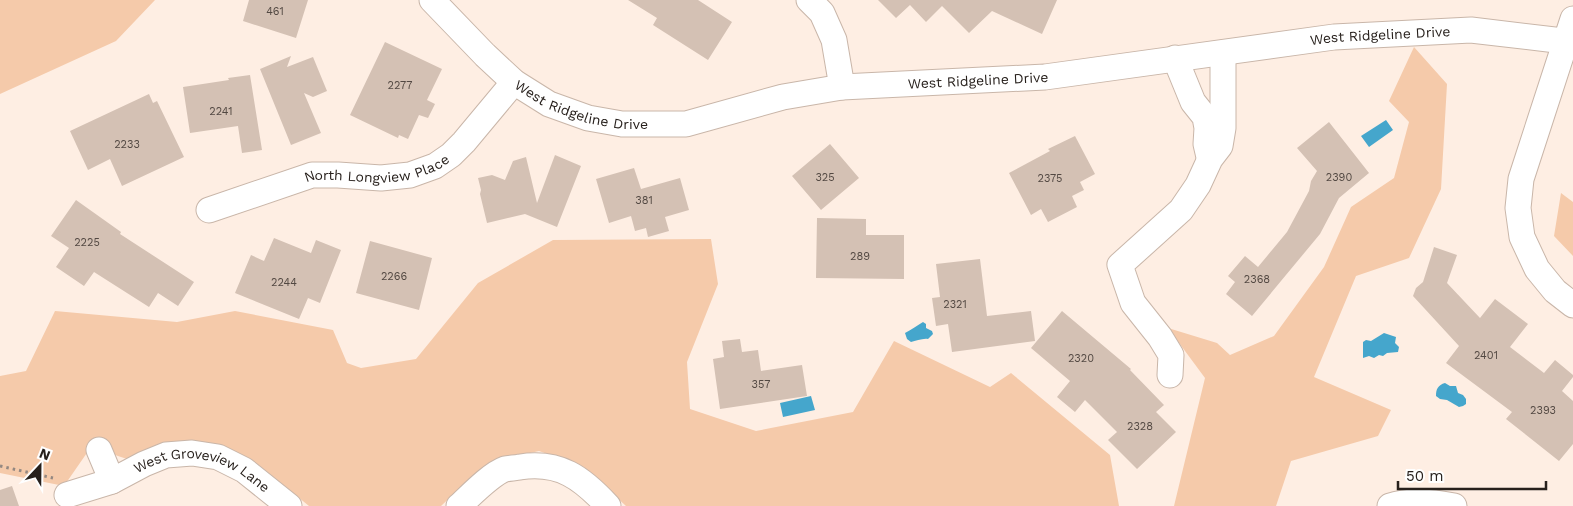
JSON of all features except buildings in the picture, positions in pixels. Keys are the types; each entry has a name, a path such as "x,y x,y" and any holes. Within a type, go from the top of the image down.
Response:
{"street":[{"name":"West Ridgeline Drive","path":"432,0 514,82 550,104 588,118 622,124 686,124 783,97 842,87 1045,77 1334,37 1470,30 1571,34"},
{"path":"809,0 822,14 834,40 842,87"},
{"path":"1571,34 1521,179 1518,208 1522,237 1537,269 1556,291 1573,305"},
{"path":"1170,375 1171,355 1160,337 1133,303 1120,265 1181,210 1198,185 1210,159 1220,146 1224,128 1211,106 1223,53"},
{"path":"1175,58 1193,102 1211,106"},
{"name":"North Longview Place","path":"209,210 312,176 338,175 381,178 410,175 435,166 451,155 464,142 514,82"},
{"name":"West Groveview Lane","path":"98,450 112,481"},
{"name":"West Groveview Lane","path":"62,487 112,481 166,455 192,453 218,457 244,470 289,506"},
{"path":"460,506 483,484 504,470 533,465 552,466 572,474 597,494 608,506"},
{"path":"1390,506 1429,501 1454,506"}],"path":[{"path":"0,466 62,487"}],"shaded area":[{"path":"0,0 155,0 116,41 0,94"},
{"path":"1414,47 1447,84 1441,189 1409,258 1356,276 1314,377 1391,410 1378,436 1291,461 1276,506 1174,506 1205,378 1168,328 1217,343 1230,355 1274,336 1324,267 1351,207 1394,178 1409,122 1389,101"},
{"path":"1561,193 1573,202 1573,256 1554,236"},
{"path":"711,239 718,284 687,362 690,409 756,431 853,412 894,341 990,387 1011,373 1110,455 1119,506 626,506 584,467 539,451 499,460 461,487 441,506 309,506 260,466 220,444 171,443 130,460 91,447 64,486 0,473 0,376 26,371 55,311 177,322 235,311 333,330 347,363 361,368 416,359 478,283 553,240"}],"water":[{"path":"1386,120 1393,130 1369,147 1361,136"},
{"path":"923,322 926,324 926,328 932,331 933,334 928,339 911,342 907,339 905,333"},
{"path":"1384,333 1396,337 1395,343 1399,347 1398,352 1387,353 1383,356 1379,355 1374,358 1369,356 1363,358 1363,342 1366,340 1371,341"},
{"path":"1445,383 1450,386 1456,386 1458,393 1466,399 1466,404 1459,407 1436,396 1438,388"},
{"path":"811,396 815,410 783,417 780,403"}]}
